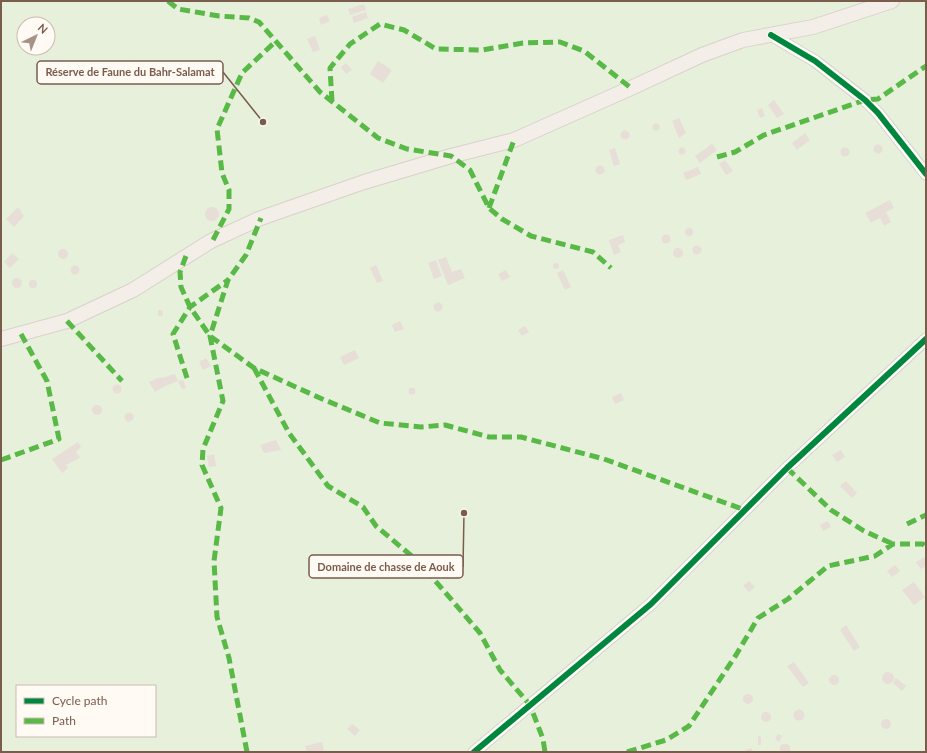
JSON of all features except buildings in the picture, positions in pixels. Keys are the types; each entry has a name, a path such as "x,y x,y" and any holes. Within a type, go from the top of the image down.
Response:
{"main road":[{"path":"1,339 67,321 133,290 211,241 261,218 364,182 452,156 514,140 702,55 743,40 813,27 892,1"}],"street":[{"path":"771,35 816,61 865,100 878,113 926,174"},
{"path":"474,752 651,604 787,468 926,339"},
{"path":"914,349 926,352"}],"green space":[{"path":"1,1 926,1 926,752 1,752"}],"marked path":[{"path":"168,1 178,9 219,16 249,18 259,22 320,92 378,138 407,149 451,156 470,170 489,208 502,219 531,236 593,252 611,268"},
{"path":"332,101 330,68 350,44 380,24 404,30 436,49 482,50 523,43 560,42 584,51 631,88"},
{"path":"213,240 229,209 229,190 222,173 217,129 242,73 276,41"},
{"path":"717,157 735,152 764,135 865,100 878,99 926,66"},
{"path":"489,208 514,140"},
{"path":"247,752 229,658 217,617 214,561 221,508 202,465 203,449 223,401 210,336 228,280 246,255 261,218"},
{"path":"186,256 180,272 181,287 190,307 210,336 254,368 320,398 380,423 421,427 445,425 489,437 521,437 604,459 745,510"},
{"path":"187,378 173,334 190,307 228,280"},
{"path":"67,321 122,381"},
{"path":"1,460 59,439 47,381 21,334"},
{"path":"254,368 289,433 328,486 363,507 376,526 420,563 480,633 500,670 530,705 543,739 545,752"},
{"path":"787,468 831,510 864,531 893,544"},
{"path":"907,524 926,515"},
{"path":"627,752 666,740 689,726 736,655 758,618 788,599 828,566 875,556 893,544 923,544 926,547"}],"cycle path":[{"path":"771,35 815,61 865,100 878,113 926,174"},
{"path":"474,752 651,604 787,468 926,339"}],"place":[{"name":"Réserve de Faune du Bahr-Salamat","path":"263,122"},
{"name":"Domaine de chasse de Aouk","path":"464,513"}]}
